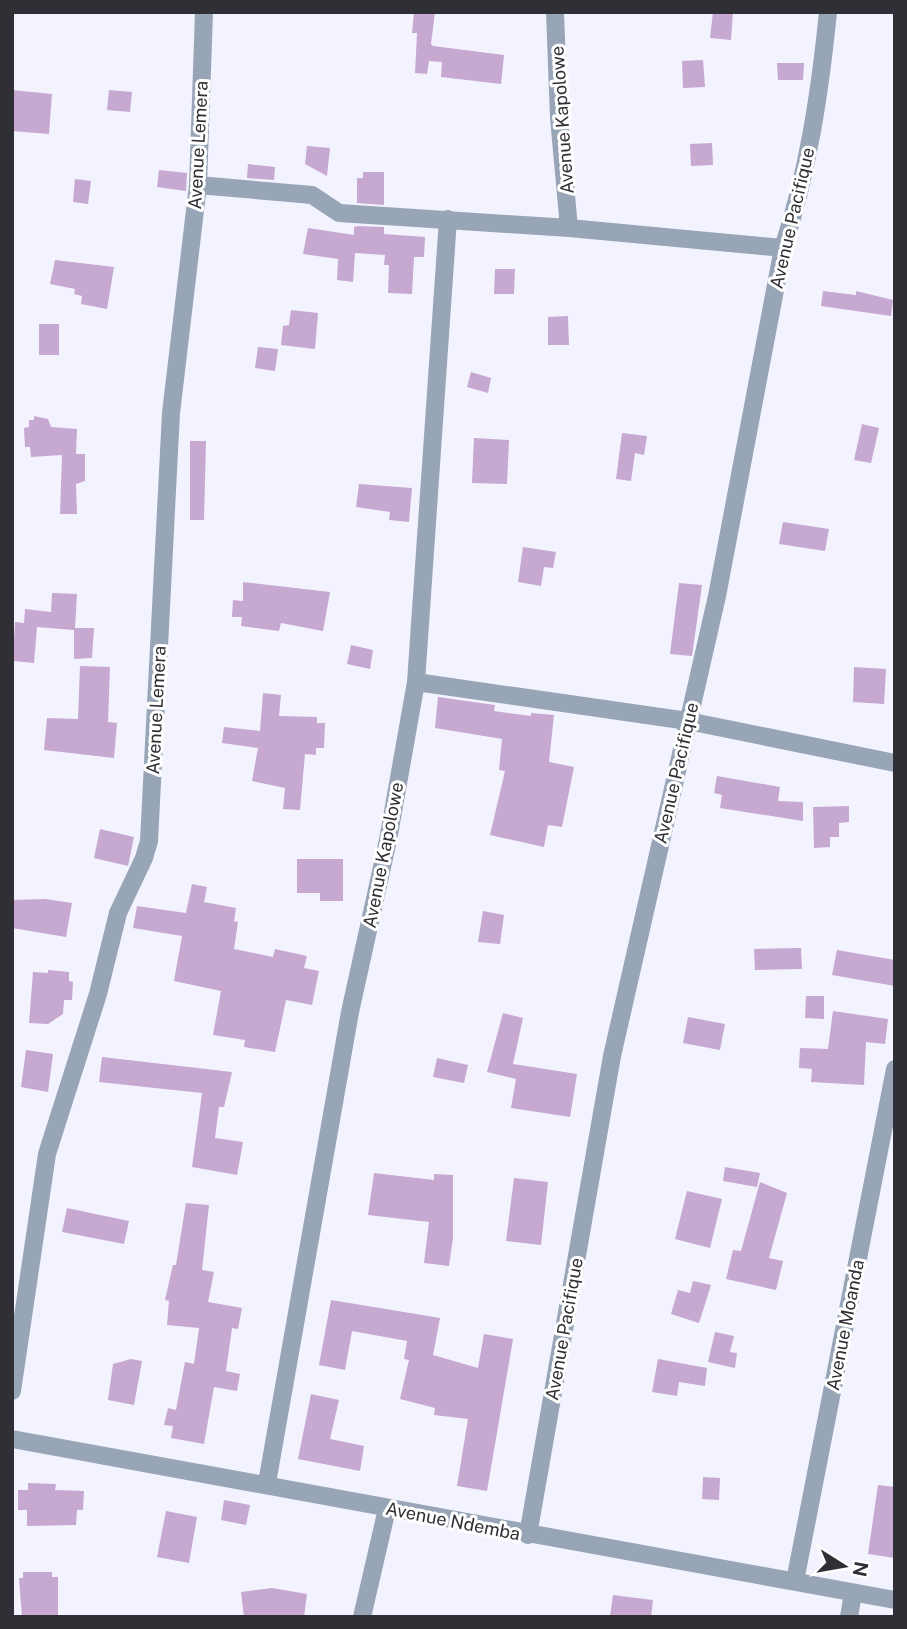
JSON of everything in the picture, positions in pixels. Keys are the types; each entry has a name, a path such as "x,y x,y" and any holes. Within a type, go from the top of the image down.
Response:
{"street":[{"name":"Avenue Lemera","path":"12,1391 47,1154 94,1006 118,913 144,858 149,841 172,413 198,186 204,12"},
{"name":"Avenue Kapolowe","path":"555,12 559,118 569,228"},
{"name":"Avenue Pacifique","path":"528,1535 612,1056 739,487 783,248 797,206 821,83 828,12"},
{"path":"198,186 312,195 339,212 569,228 783,248"},
{"name":"Avenue Kapolowe","path":"267,1483 348,1026 388,840 416,682 448,219"},
{"path":"416,682 688,721 895,763"},
{"name":"Avenue Moanda","path":"795,1581 895,1069"},
{"name":"Avenue Ndemba","path":"12,1439 267,1483 387,1509 895,1600"},
{"path":"362,1617 387,1509"},
{"path":"849,1617 853,1593"}],"building":[{"path":"414,12 435,12 431,44 433,46 504,55 501,84 441,77 442,62 429,61 427,74 415,73 417,33 412,33"},
{"path":"713,12 733,12 731,40 710,38"},
{"path":"703,60 705,87 683,88 682,61"},
{"path":"777,63 804,63 803,80 778,80"},
{"path":"12,90 52,94 49,134 12,131"},
{"path":"109,90 132,92 130,112 107,110"},
{"path":"712,143 713,165 691,166 690,144"},
{"path":"307,146 330,148 327,176 305,164"},
{"path":"248,164 275,167 274,180 247,178"},
{"path":"159,170 187,173 186,191 157,187"},
{"path":"363,172 384,172 384,205 357,203 357,178 363,178"},
{"path":"75,179 91,181 88,204 73,202"},
{"path":"354,227 384,227 384,234 425,237 424,257 414,257 412,294 388,293 389,265 384,265 385,255 355,253 353,282 337,280 338,259 303,254 308,228 354,235"},
{"path":"55,260 114,267 107,309 81,304 82,296 74,294 75,289 50,284"},
{"path":"495,269 515,269 514,294 494,294"},
{"path":"823,291 856,295 856,291 893,300 891,316 821,306"},
{"path":"291,310 318,313 315,349 281,345 283,326 289,325"},
{"path":"568,316 569,345 548,345 548,317"},
{"path":"39,324 59,324 59,355 39,355"},
{"path":"258,347 278,349 275,371 255,368"},
{"path":"471,372 491,378 488,393 467,387"},
{"path":"34,416 48,419 51,427 77,429 76,454 85,454 85,481 76,484 77,514 60,514 62,455 31,457 30,447 25,447 24,428 29,427 29,420 34,420"},
{"path":"862,424 879,428 871,463 854,460"},
{"path":"622,433 647,436 644,455 635,453 631,481 616,479"},
{"path":"474,438 509,440 507,484 472,483"},
{"path":"190,441 206,441 204,520 190,520"},
{"path":"359,484 412,488 409,522 389,520 390,512 356,507"},
{"path":"783,522 829,529 825,551 779,544"},
{"path":"523,547 556,552 553,568 544,567 541,586 518,582"},
{"path":"243,582 330,592 323,631 281,623 279,631 241,626 242,617 232,617 233,600 243,601"},
{"path":"679,583 702,585 692,656 670,654"},
{"path":"52,593 77,594 75,628 94,628 92,658 74,659 74,630 37,627 34,663 13,661 15,622 24,623 25,609 51,612"},
{"path":"351,645 373,650 370,669 347,664"},
{"path":"80,666 110,667 108,722 117,723 114,758 44,750 47,718 78,719"},
{"path":"854,667 886,669 884,704 853,702"},
{"path":"263,693 281,695 279,716 317,717 317,723 325,723 324,748 316,748 316,755 305,754 300,810 283,809 285,788 252,781 258,748 222,743 224,727 260,731"},
{"path":"438,697 495,705 494,711 531,716 531,713 554,715 549,762 574,767 562,827 548,825 544,847 490,835 505,771 499,770 502,739 435,728"},
{"path":"717,776 780,787 778,801 803,802 803,821 720,808 722,795 714,793"},
{"path":"849,806 849,822 839,823 839,837 830,837 830,847 814,848 813,807"},
{"path":"100,829 134,837 128,866 94,858"},
{"path":"297,859 343,859 343,901 320,901 320,893 297,893"},
{"path":"192,884 207,887 204,902 236,908 234,921 238,922 234,949 273,957 275,949 307,956 304,968 319,971 312,1005 286,1000 275,1052 244,1047 245,1040 213,1035 221,991 174,981 182,936 133,928 137,906 186,913"},
{"path":"45,899 72,903 66,937 12,928 12,900"},
{"path":"483,911 504,915 500,944 478,942"},
{"path":"801,948 802,969 755,970 754,949"},
{"path":"837,950 895,960 895,986 832,975"},
{"path":"48,970 69,972 69,981 73,982 72,1000 64,1000 63,1014 48,1024 29,1023 33,972 48,973"},
{"path":"806,996 824,996 824,1019 805,1018"},
{"path":"833,1011 888,1019 885,1044 866,1042 864,1085 811,1082 812,1069 799,1068 800,1048 828,1049"},
{"path":"503,1013 523,1018 513,1064 577,1074 570,1117 511,1108 516,1079 487,1072"},
{"path":"688,1017 725,1024 720,1050 683,1043"},
{"path":"26,1050 53,1054 48,1092 21,1087"},
{"path":"102,1057 232,1072 224,1107 219,1107 215,1138 243,1142 237,1175 192,1167 202,1093 99,1082"},
{"path":"437,1058 468,1065 464,1083 433,1077"},
{"path":"725,1167 760,1173 757,1187 723,1181"},
{"path":"374,1173 434,1180 434,1174 453,1175 453,1238 449,1266 424,1263 429,1222 368,1215"},
{"path":"514,1178 548,1182 541,1245 506,1241"},
{"path":"760,1182 787,1193 769,1258 783,1261 776,1290 726,1279 733,1250 741,1251"},
{"path":"687,1191 722,1199 710,1248 675,1239"},
{"path":"186,1203 209,1205 202,1270 214,1272 208,1302 242,1308 238,1329 232,1328 226,1371 240,1374 237,1391 214,1387 204,1444 171,1438 173,1426 164,1425 168,1408 176,1410 185,1362 194,1364 199,1328 167,1325 169,1301 165,1300 173,1265 176,1265"},
{"path":"67,1208 129,1221 124,1244 62,1232"},
{"path":"693,1281 711,1285 699,1323 671,1314 678,1290 690,1293"},
{"path":"331,1300 440,1318 433,1355 478,1368 484,1334 513,1339 487,1491 457,1486 468,1419 434,1415 435,1408 400,1399 409,1360 404,1359 407,1341 352,1331 345,1370 319,1365"},
{"path":"715,1332 734,1336 730,1352 737,1353 735,1368 708,1362"},
{"path":"131,1359 142,1361 134,1405 108,1400 113,1364"},
{"path":"658,1359 707,1368 705,1386 679,1382 677,1396 652,1392"},
{"path":"311,1394 339,1400 330,1439 364,1446 360,1471 298,1459"},
{"path":"703,1477 720,1478 719,1500 702,1499"},
{"path":"28,1483 56,1484 55,1490 84,1491 83,1510 77,1510 76,1525 27,1526 27,1510 18,1510 18,1490 28,1490"},
{"path":"878,1485 895,1487 895,1558 868,1554"},
{"path":"224,1500 250,1505 246,1525 221,1520"},
{"path":"166,1511 197,1517 189,1563 157,1557"},
{"path":"23,1572 52,1572 52,1577 58,1577 58,1617 22,1617 19,1578 23,1578"},
{"path":"272,1588 307,1594 304,1617 244,1617 241,1592"},
{"path":"613,1595 653,1600 651,1617 610,1617"}]}
